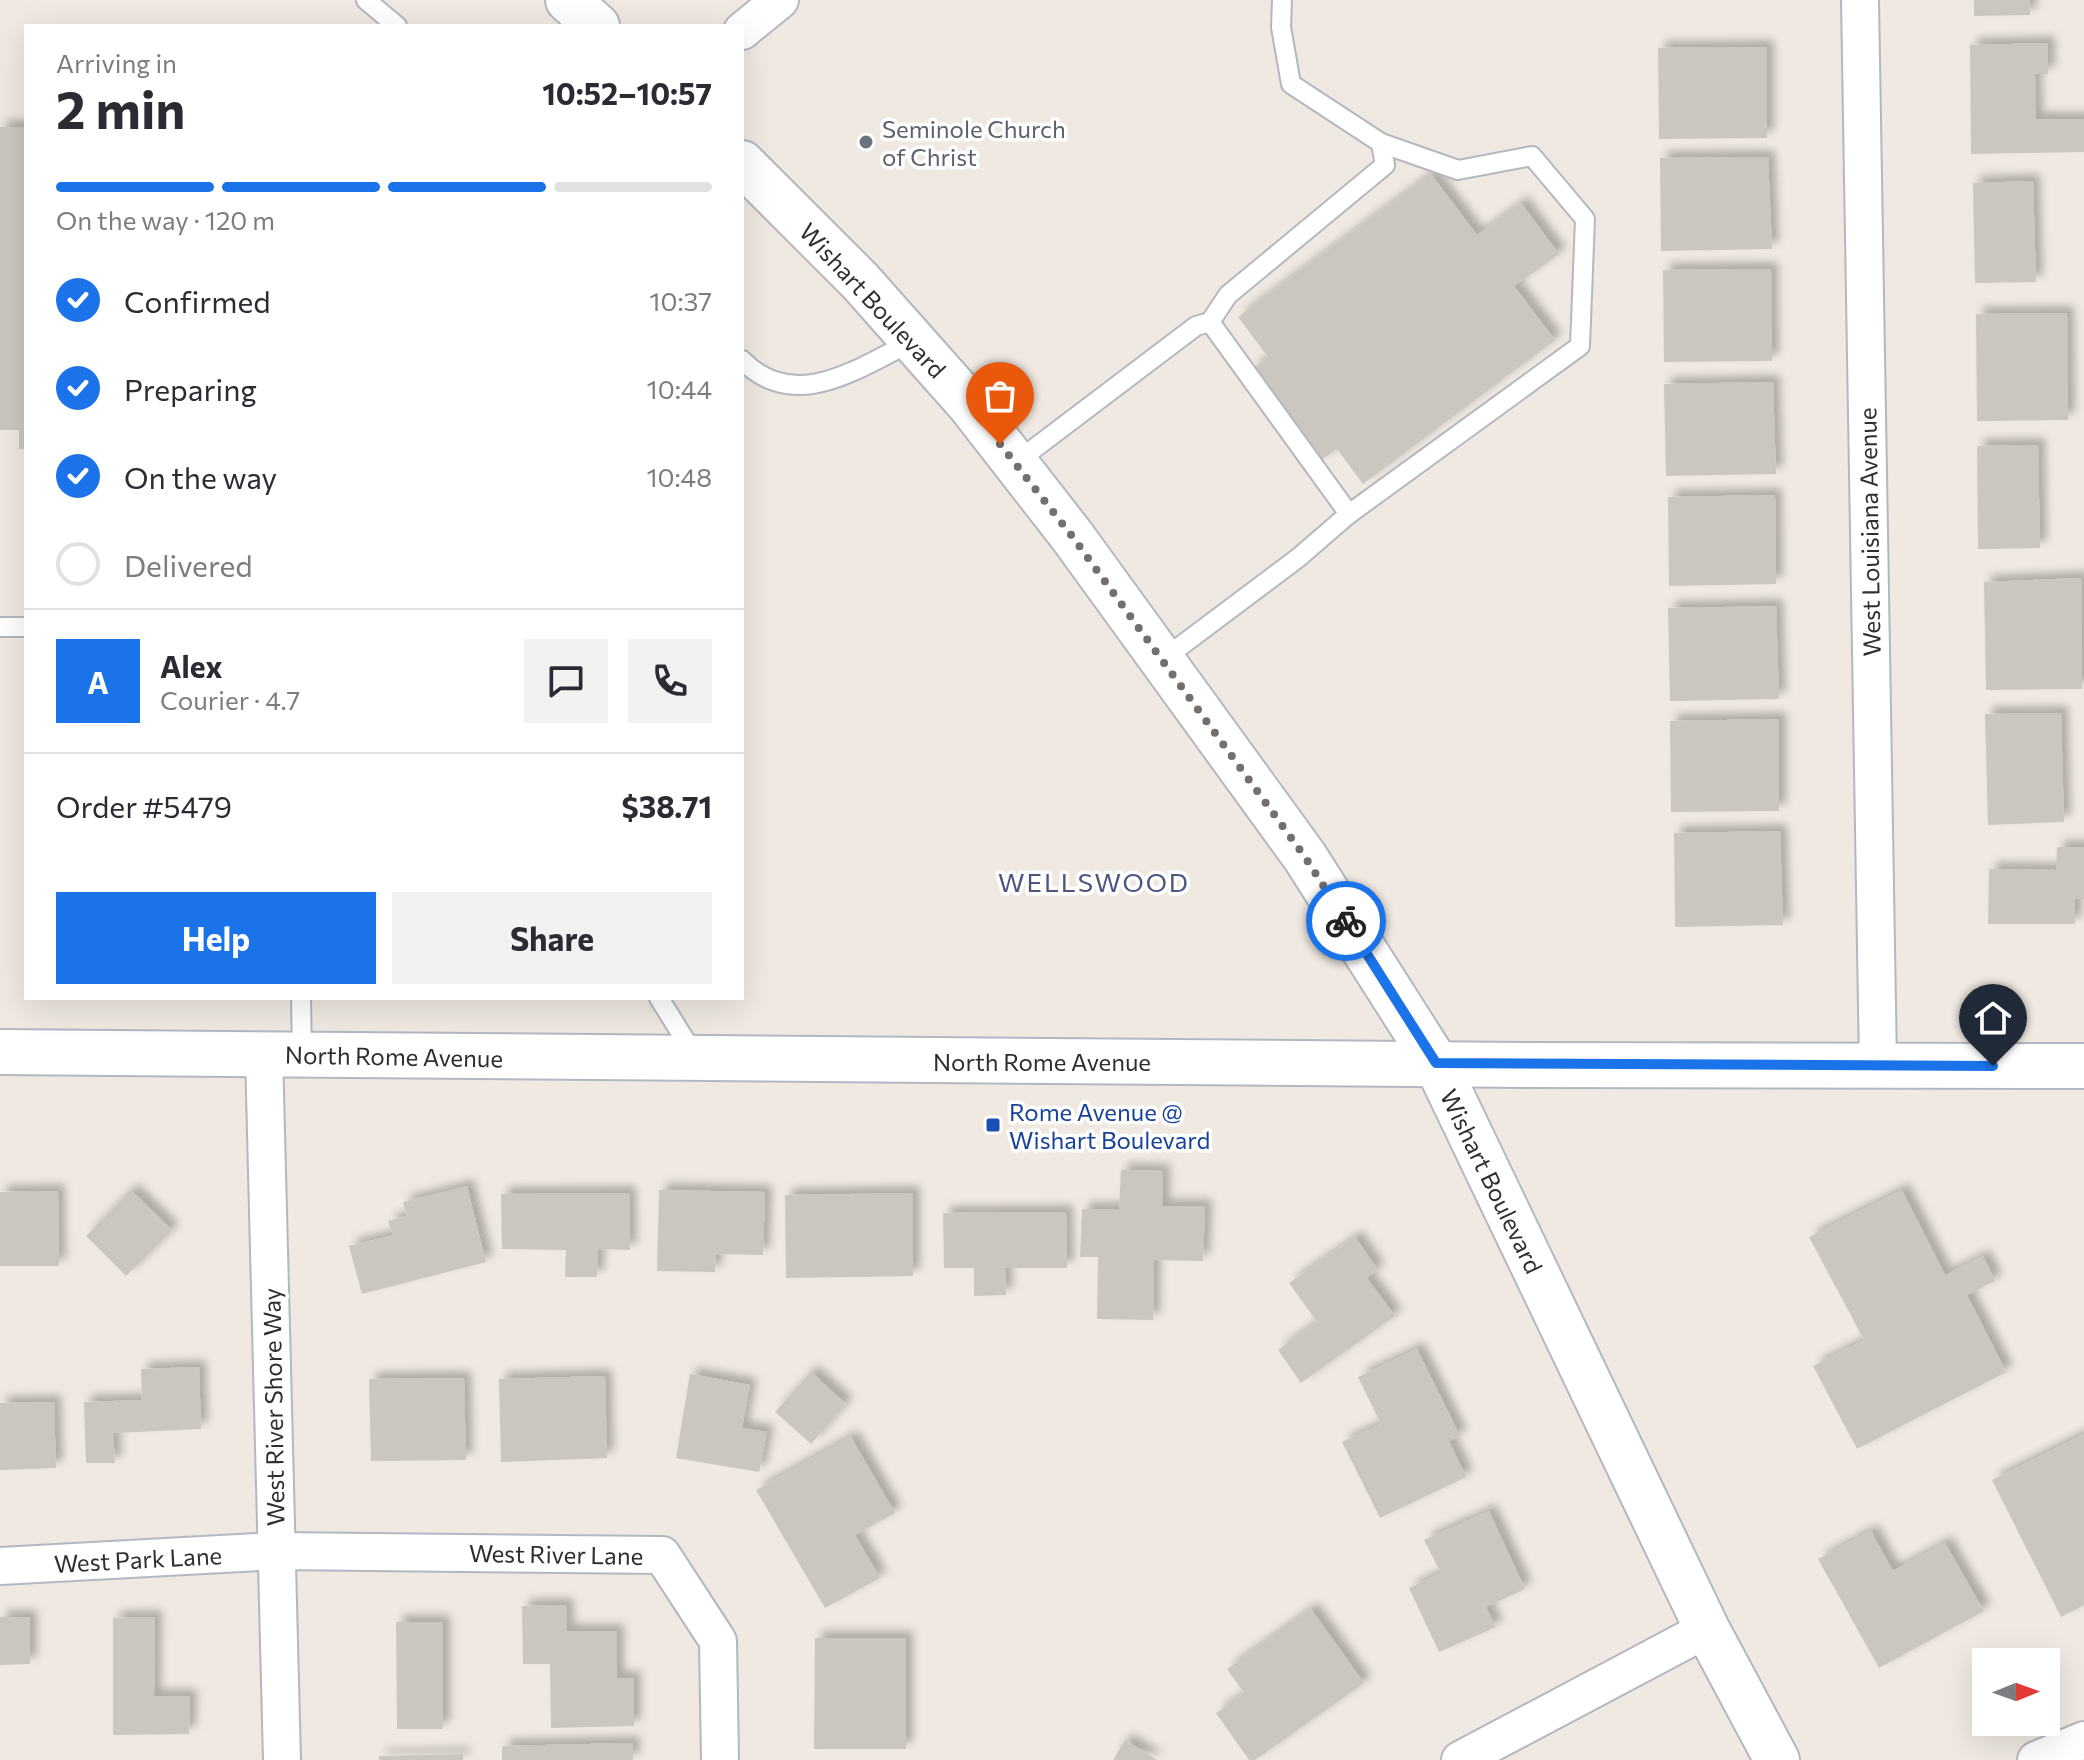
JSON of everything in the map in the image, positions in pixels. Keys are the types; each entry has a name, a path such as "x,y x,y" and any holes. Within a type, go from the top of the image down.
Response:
{"street":[{"path":"568,0 595,24"},
{"path":"744,29 780,0"},
{"name":"West Louisiana Avenue","path":"1860,0 1878,1065"},
{"name":"Wishart Boulevard","path":"744,165 915,341 1015,463 1072,536 1305,857 1436,1063 1707,1629 1777,1760"},
{"name":"North Rome Avenue","path":"0,1052 2084,1066"},
{"name":"West River Shore Way","path":"282,1760 277,1551 283,1054"},
{"name":"West Park Lane","path":"0,1566 277,1551"},
{"name":"West River Lane","path":"277,1551 662,1555 718,1641 720,1760"},
{"path":"1460,1760 1707,1629"},
{"path":"2036,1760 2084,1740"}],"lane":[{"path":"366,0 395,24"},
{"path":"1160,661 1298,558 1349,514 1580,346 1585,219 1532,156 1458,170 1381,143 1291,84 1281,27 1282,0"},
{"path":"1015,463 1196,326 1210,322 1228,295 1385,165 1381,143"},
{"path":"1210,322 1349,514"},
{"path":"744,362 754,372 777,383 824,385 915,341"},
{"path":"0,627 24,627"},
{"path":"283,1054 300,1000"},
{"path":"660,1000 696,1059"}],"building":[{"path":"1974,0 2030,0 2030,15 1974,16"},
{"path":"2048,43 2048,74 2035,74 2036,119 2084,119 2084,152 1971,154 1970,45"},
{"path":"1767,47 1767,138 1659,139 1658,48"},
{"path":"0,127 24,128 24,449 19,449 19,430 0,430"},
{"path":"1768,157 1772,249 1661,251 1660,158"},
{"path":"1431,174 1477,235 1521,203 1559,254 1514,286 1555,340 1363,484 1337,449 1320,461 1251,370 1268,357 1238,317"},
{"path":"2033,181 2036,282 1975,283 1973,183"},
{"path":"1771,269 1772,361 1664,362 1663,270"},
{"path":"2067,313 2068,420 1977,421 1976,314"},
{"path":"1773,382 1776,474 1666,476 1664,384"},
{"path":"2038,445 2040,548 1978,549 1977,446"},
{"path":"1775,495 1776,584 1669,586 1668,497"},
{"path":"2081,578 2082,689 1986,690 1984,582"},
{"path":"1776,606 1779,699 1670,701 1668,608"},
{"path":"2061,713 2064,822 1988,825 1985,714"},
{"path":"1779,719 1779,811 1671,812 1670,721"},
{"path":"1780,831 1783,925 1675,927 1674,833"},
{"path":"2057,847 2084,847 2084,899 2075,899 2075,924 1988,924 1989,869 2056,870"},
{"path":"1121,1170 1163,1171 1163,1206 1205,1206 1203,1261 1154,1260 1153,1320 1097,1319 1098,1257 1080,1257 1082,1209 1119,1209"},
{"path":"467,1186 486,1262 362,1294 349,1246 393,1235 388,1221 407,1216 403,1202"},
{"path":"131,1190 172,1230 126,1276 86,1236"},
{"path":"659,1190 765,1192 763,1255 716,1254 715,1272 657,1271"},
{"path":"1902,1190 1945,1275 1983,1256 1995,1281 1967,1295 2006,1372 1857,1449 1813,1366 1864,1340 1809,1237"},
{"path":"58,1191 59,1266 0,1266 0,1192"},
{"path":"629,1193 630,1250 598,1249 597,1277 565,1277 566,1250 502,1249 501,1194"},
{"path":"913,1193 913,1276 786,1278 785,1195"},
{"path":"1066,1212 1067,1268 1005,1268 1006,1295 974,1296 974,1268 944,1268 943,1213"},
{"path":"1355,1237 1378,1270 1367,1278 1395,1316 1301,1383 1278,1350 1317,1322 1289,1283"},
{"path":"1417,1349 1460,1436 1449,1441 1466,1477 1380,1518 1342,1442 1381,1424 1358,1377"},
{"path":"199,1367 201,1429 113,1433 115,1463 86,1463 84,1402 142,1400 141,1369"},
{"path":"811,1372 846,1404 811,1444 775,1412"},
{"path":"690,1374 750,1385 742,1428 767,1432 759,1472 676,1458"},
{"path":"605,1376 607,1458 501,1462 499,1379"},
{"path":"464,1378 466,1460 371,1461 369,1379"},
{"path":"54,1402 56,1468 0,1470 0,1403"},
{"path":"2084,1434 2084,1605 2061,1617 1992,1480"},
{"path":"851,1437 895,1513 855,1535 880,1578 825,1608 756,1490"},
{"path":"1489,1511 1525,1589 1486,1607 1496,1627 1439,1652 1409,1588 1441,1573 1424,1540"},
{"path":"1871,1531 1893,1571 1945,1543 1984,1611 1879,1668 1818,1559"},
{"path":"566,1605 567,1631 617,1631 617,1678 634,1678 634,1726 551,1728 550,1664 523,1664 522,1606"},
{"path":"1311,1609 1364,1683 1255,1760 1249,1760 1216,1713 1244,1693 1227,1669"},
{"path":"0,1617 30,1617 30,1664 0,1665"},
{"path":"155,1617 154,1696 190,1696 189,1734 113,1735 113,1618"},
{"path":"396,1622 443,1622 443,1729 397,1729"},
{"path":"815,1638 906,1638 906,1749 814,1749"},
{"path":"1125,1740 1157,1760 1113,1760"},
{"path":"633,1743 633,1760 502,1760 502,1746"},
{"path":"463,1754 463,1760 379,1760 379,1756"}],"way so far":[{"path":"1000,444 1072,536 1305,857 1346,921"}],"place":[{"name":"Seminole Church of Christ","path":"866,142"},
{"name":"Rome Avenue @ Wishart Boulevard","path":"993,1125"}],"district":[{"name":"WELLSWOOD","path":"1094,881"}],"route":[{"path":"1346,921 1436,1063 1993,1066"}]}
